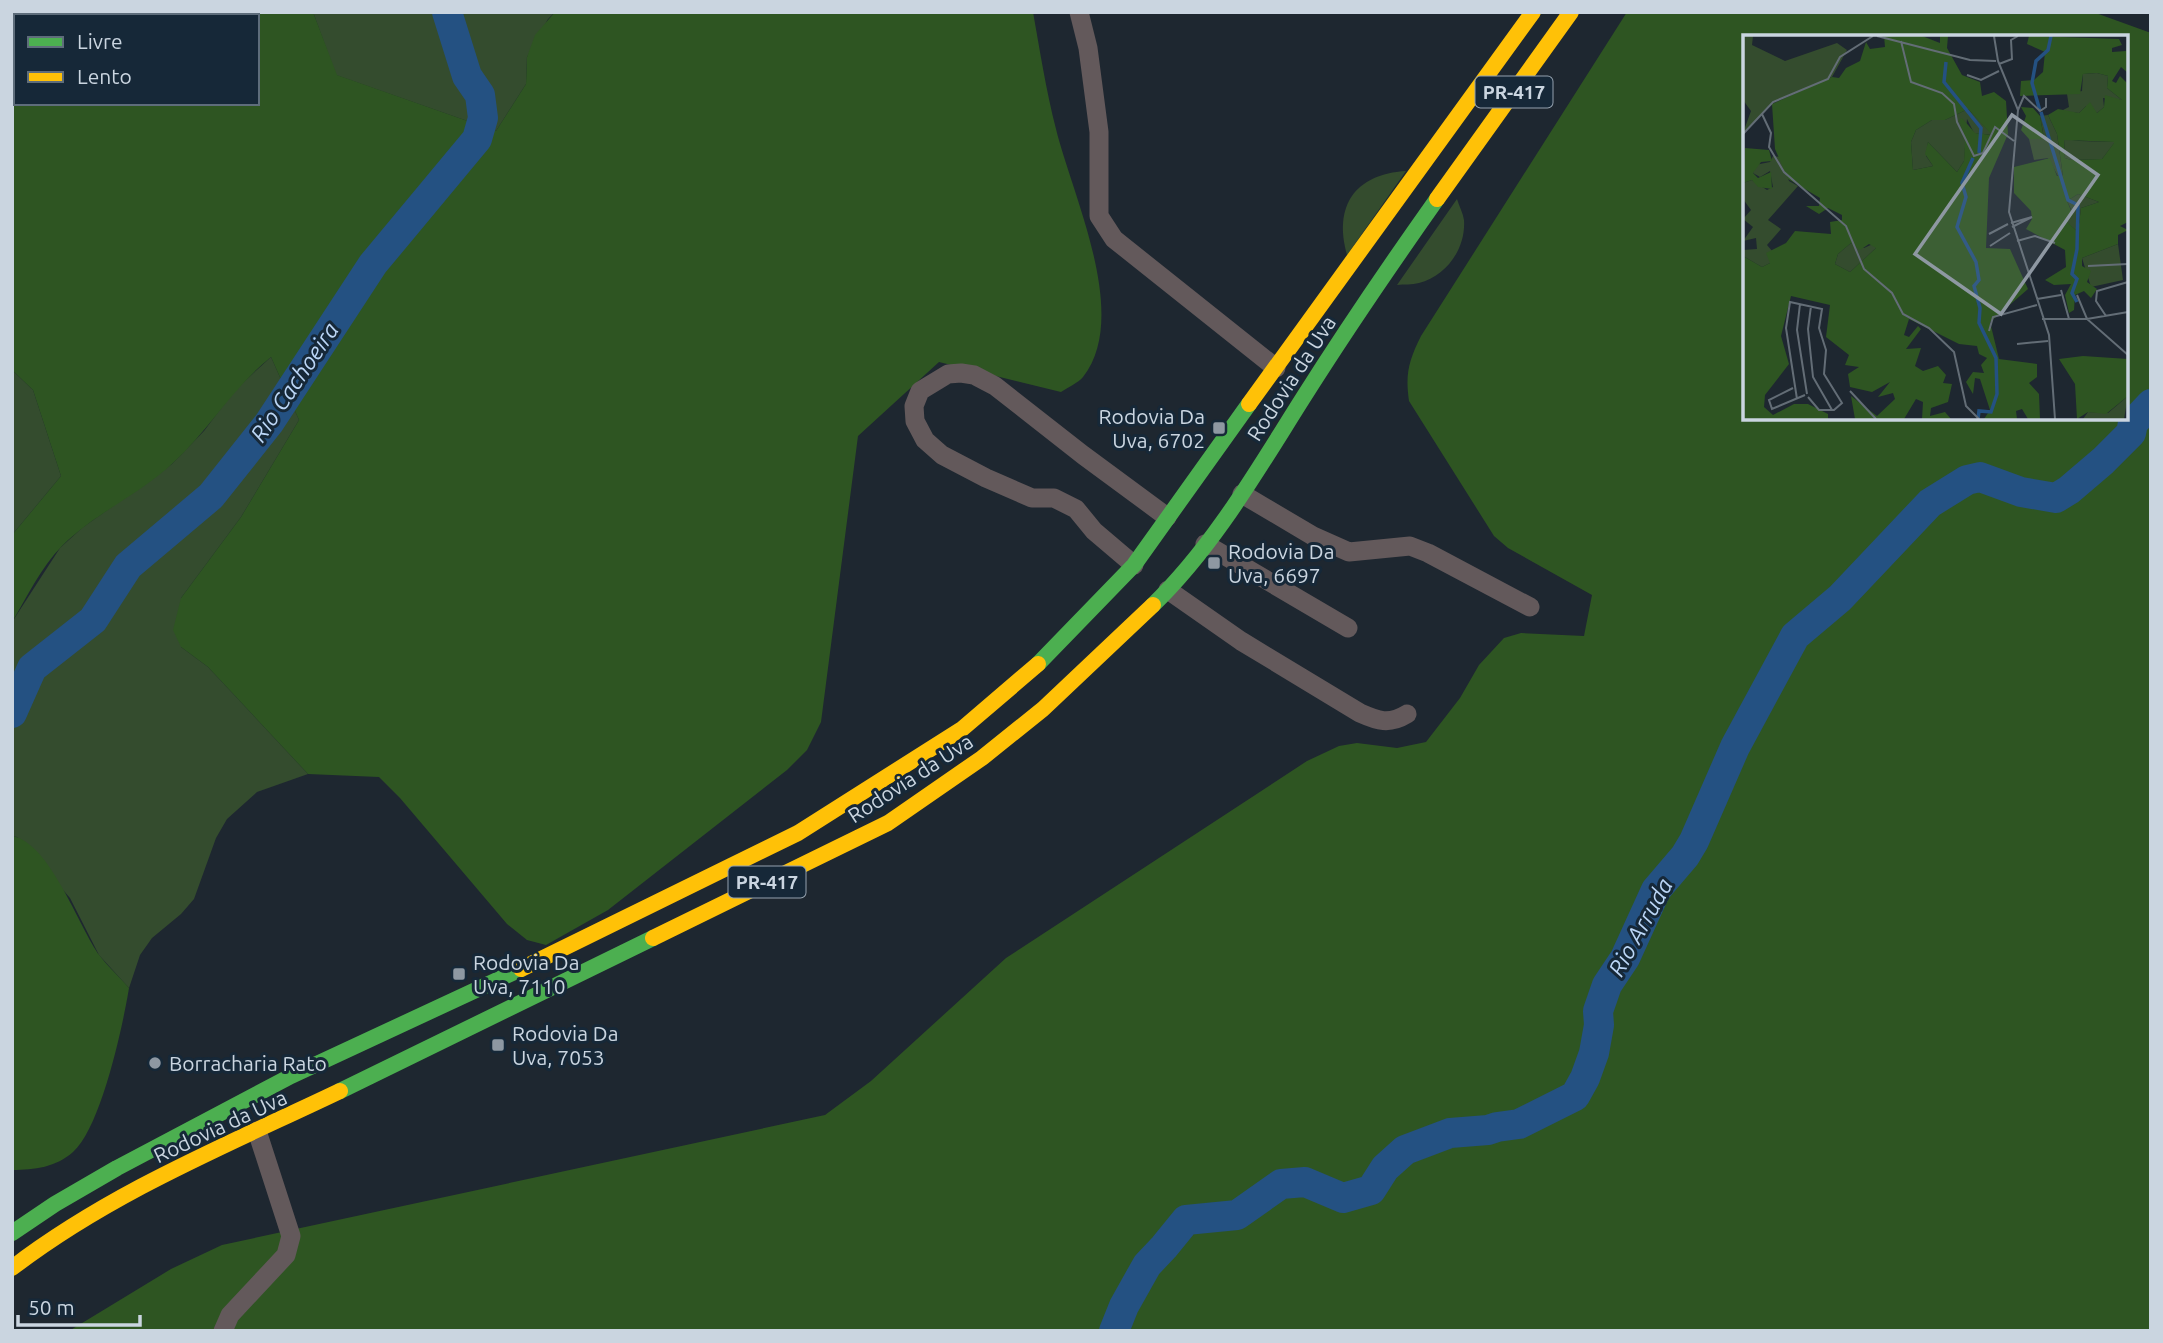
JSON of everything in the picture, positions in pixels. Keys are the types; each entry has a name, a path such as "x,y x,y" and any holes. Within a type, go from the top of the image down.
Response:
{"main road":[{"name":"Rodovia da Uva","path":"12,1234 55,1204 117,1168 290,1076 493,983 798,833 962,729 1038,664 1134,565 1533,12"},
{"name":"Rodovia da Uva","path":"12,1268 51,1237 132,1191 888,823 982,758 1043,709 1168,590 1205,544 1242,494 1364,303 1571,12"}],"street":[{"path":"1079,12 1088,48 1099,132 1099,216 1114,239 1276,368"},
{"path":"1134,565 1094,531 1076,509 1054,498 1032,498 942,455 925,440 915,421 914,406 920,391 948,374 974,375 995,386 1167,517"},
{"path":"1242,494 1313,536 1349,552 1410,546 1530,607"},
{"path":"1205,544 1325,617 1348,628"},
{"path":"1168,590 1241,641 1360,713 1388,723 1407,714"},
{"path":"223,1331 230,1315 286,1255 291,1236 257,1131"}],"green space":[{"path":"12,12 313,12 337,75 496,131 526,84 527,57 535,35 555,12 1033,12 1052,114 1094,255 1100,289 1101,322 1096,352 1083,377 1073,385 1061,392 939,362 858,436 821,722 807,750 787,770 608,910 546,945 527,940 507,924 379,777 308,774 208,667 181,647 173,630 181,598 241,517 299,420 271,357 244,382 173,463 146,485 88,524 54,554 12,622 12,535 61,476 33,390 12,370"},
{"path":"313,12 555,12 548,19 527,57 526,84 496,131 336,75"},
{"path":"1627,12 2093,12 2151,33 2151,1331 69,1331 171,1269 222,1245 825,1115 871,1081 1006,958 1307,761 1339,746 1357,743 1397,748 1426,742 1460,698 1479,665 1504,638 1521,633 1584,636 1592,595 1508,548 1494,536 1409,401 1409,367 1421,336"},
{"path":"1406,171 1347,255 1343,222 1352,196 1373,178"},
{"path":"1457,199 1464,231 1458,251 1452,260 1446,268 1429,279 1416,284 1397,285"},
{"path":"271,357 299,420 241,517 181,598 181,647 208,667 308,774 257,792 227,819 216,838 194,899 181,914 152,938 140,955 129,988 99,955 70,898 17,837 12,836 12,622 60,548 82,528 172,464 204,431 234,391"},
{"path":"12,370 33,390 61,476 12,535"},
{"path":"12,836 26,842 39,853 51,869 100,956 129,988 109,1075 93,1121 83,1140 73,1152 52,1164 12,1170"}],"waterway":[{"name":"Rio Cachoeira","path":"12,713 32,668 93,620 128,566 211,496 269,423 373,264 477,139 483,118 480,95 467,76 447,12"},
{"name":"Rio Arruda","path":"1114,1331 1124,1306 1147,1265 1186,1220 1237,1215 1281,1184 1305,1182 1343,1198 1371,1190 1385,1168 1405,1150 1450,1133 1519,1124 1575,1096 1594,1053 1599,1025 1598,1011 1607,985 1625,958 1656,890 1694,841 1735,747 1795,636 1840,598 1930,503 1967,480 1980,477 2021,492 2056,498 2103,461 2131,433 2133,423 2151,404"}],"traffic: fast":[{"path":"1153,605 1196,558 1234,506 1352,322 1437,199"},
{"path":"1038,664 1134,565 1249,404"},
{"path":"340,1091 653,938"},
{"path":"12,1233 117,1168 291,1076 521,969"}],"traffic: slow":[{"path":"1249,404 1533,12"},
{"path":"1437,199 1571,12"},
{"path":"653,938 888,823 982,758 1043,709 1153,605"},
{"path":"521,969 798,833 962,729 1038,664"},
{"path":"12,1268 89,1216 130,1193 340,1091"}],"place":[{"name":"Rodovia Da Uva, 6702","path":"1219,428"},
{"name":"Rodovia Da Uva, 6697","path":"1214,563"},
{"name":"Rodovia Da Uva, 7110","path":"459,974"},
{"name":"Rodovia Da Uva, 7053","path":"498,1045"},
{"name":"Borracharia Rato","path":"155,1063"}]}
